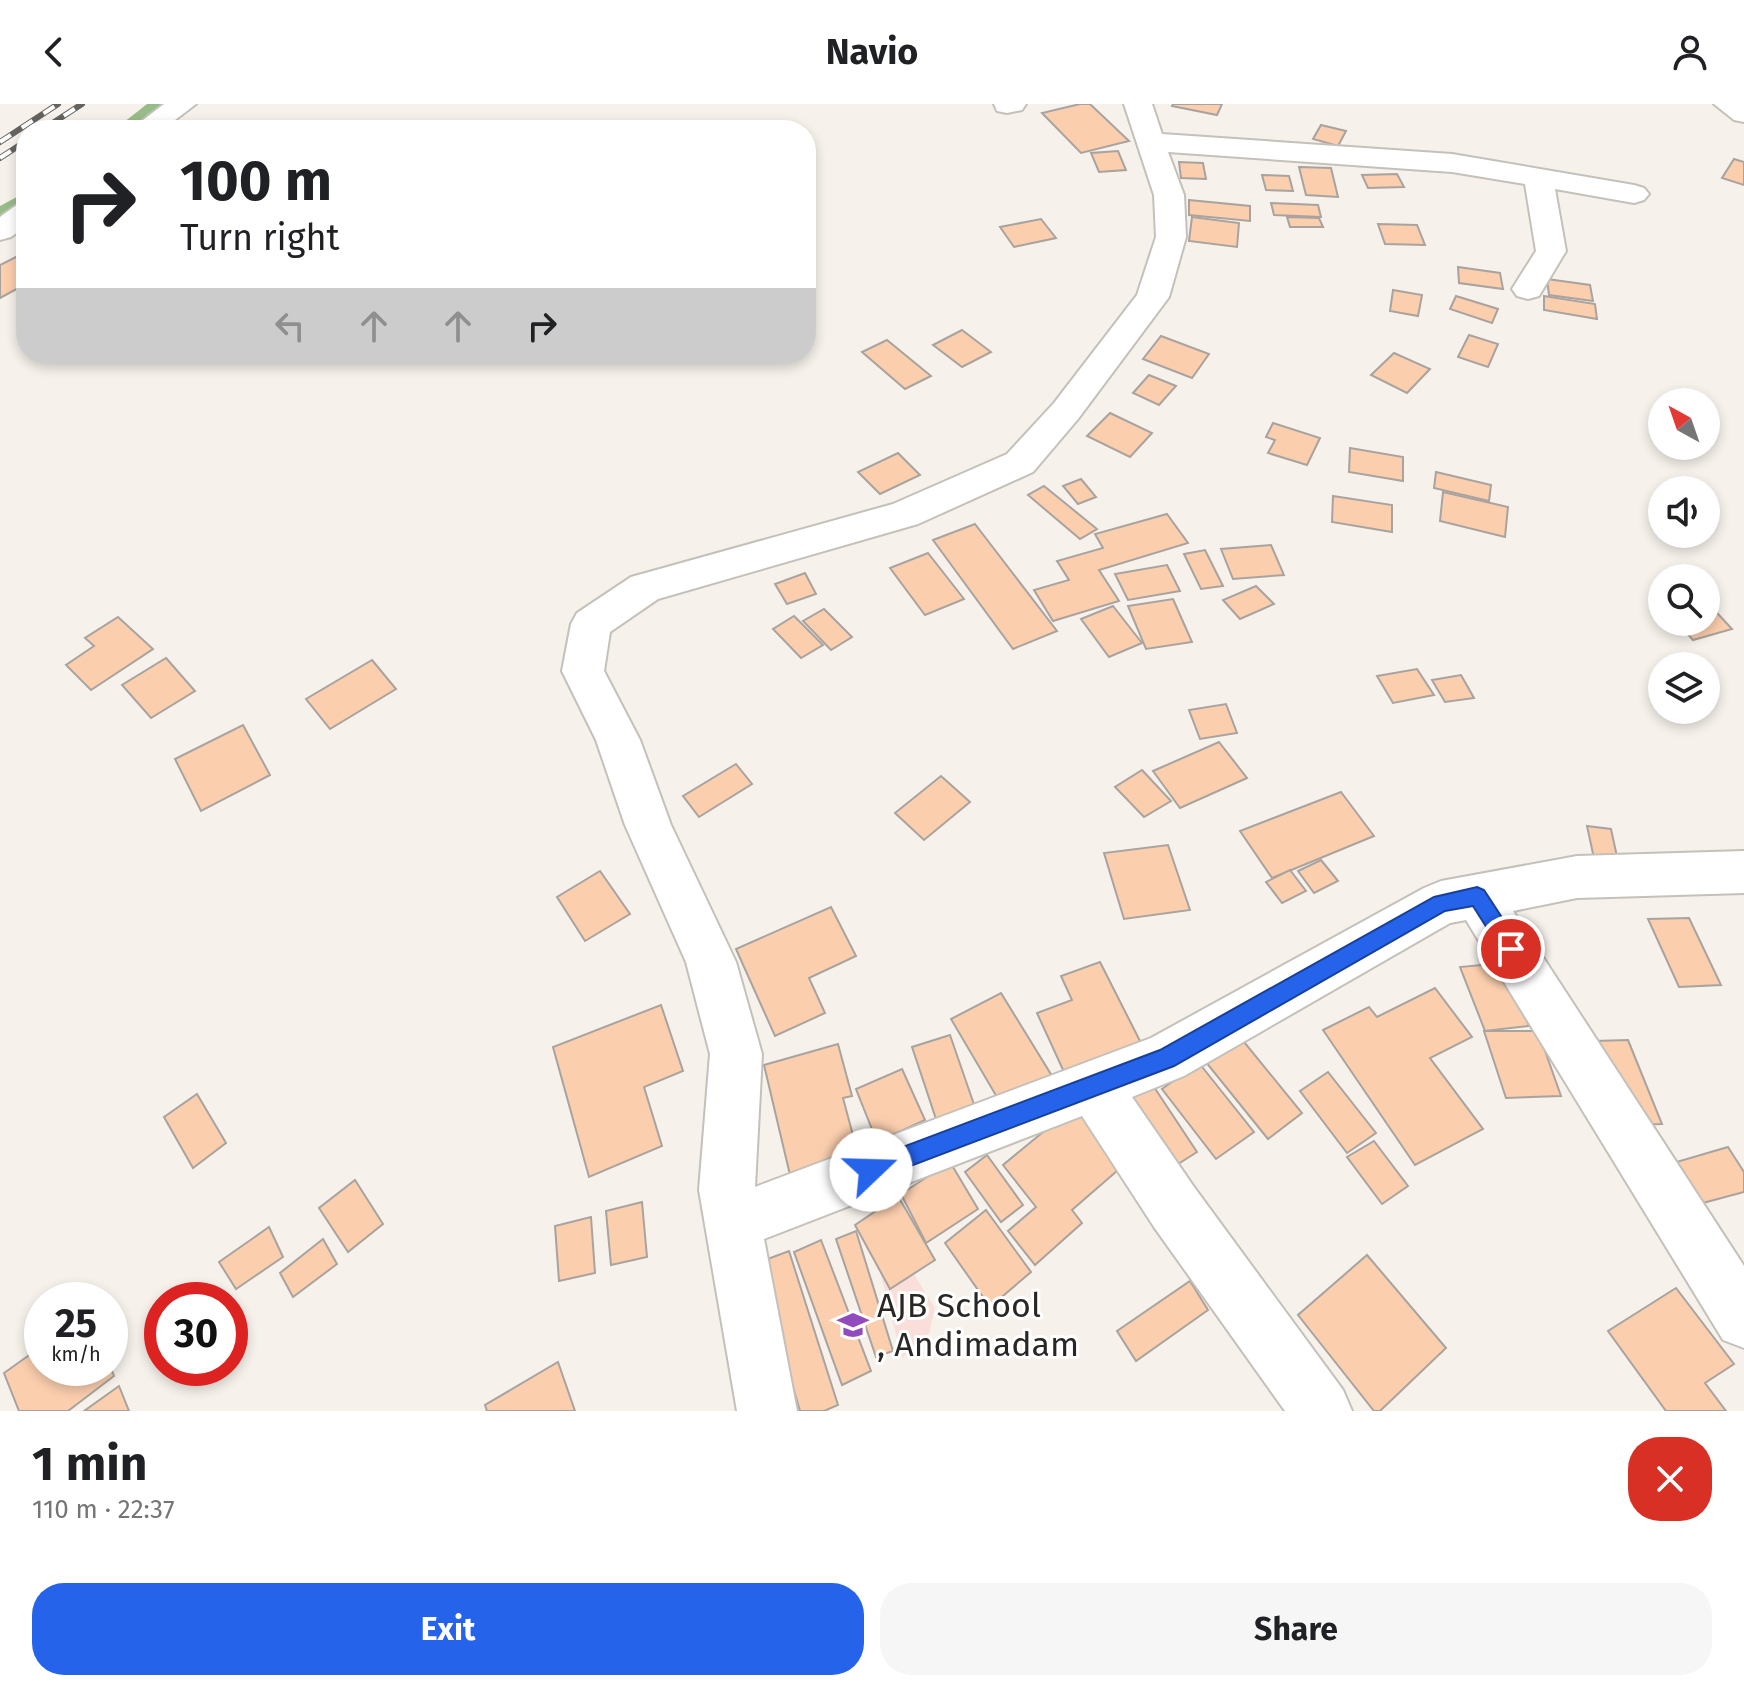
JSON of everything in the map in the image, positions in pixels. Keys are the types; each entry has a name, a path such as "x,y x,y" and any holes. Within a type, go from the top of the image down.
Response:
{"street":[{"path":"159,120 182,104"},
{"path":"1728,104 1744,114"},
{"path":"767,1411 727,1190 736,1054 711,962 648,825 618,740 583,671 591,624 645,588 905,514 1020,463 1066,411 1153,297 1171,237 1169,195 1144,123 1452,163 1634,194"},
{"path":"1528,289 1551,251 1538,176"},
{"path":"732,1223 1166,1058 1441,903 1577,877 1744,872"},
{"path":"1477,896 1744,1319"},
{"path":"1093,1086 1174,1207 1322,1411"}],"shaded area":[{"path":"885,1228 935,1308 929,1334 902,1358 871,1237"}],"building":[{"path":"1090,104 1129,141 1081,153 1042,113"},
{"path":"1173,104 1222,104 1217,115"},
{"path":"1321,125 1346,131 1338,146 1313,139"},
{"path":"1118,151 1126,170 1099,172 1091,153"},
{"path":"1734,159 1744,162 1744,185 1722,178"},
{"path":"1179,162 1203,163 1206,179 1181,178"},
{"path":"1299,167 1331,168 1338,197 1306,195"},
{"path":"1397,174 1404,187 1368,188 1362,175"},
{"path":"1262,175 1289,176 1293,191 1266,190"},
{"path":"1189,200 1250,206 1250,221 1189,215"},
{"path":"1271,203 1318,205 1321,217 1274,215"},
{"path":"1192,217 1239,223 1237,247 1189,241"},
{"path":"1287,217 1319,218 1323,227 1290,227"},
{"path":"1041,219 1056,238 1014,247 1000,227"},
{"path":"1378,224 1417,225 1425,245 1385,244"},
{"path":"16,257 16,289 0,298 0,265"},
{"path":"1458,267 1500,273 1503,289 1459,283"},
{"path":"1547,279 1590,285 1593,301 1549,295"},
{"path":"1393,290 1422,295 1418,316 1390,311"},
{"path":"1456,296 1498,309 1492,323 1450,309"},
{"path":"1544,296 1595,304 1597,319 1544,310"},
{"path":"962,330 991,352 962,367 933,345"},
{"path":"1469,335 1498,344 1488,367 1458,357"},
{"path":"1161,336 1209,354 1192,378 1143,359"},
{"path":"887,340 931,376 905,389 862,352"},
{"path":"1394,353 1430,369 1407,393 1371,375"},
{"path":"1149,375 1176,386 1159,405 1133,393"},
{"path":"1110,413 1152,433 1130,457 1087,436"},
{"path":"1273,423 1320,438 1307,465 1268,453 1275,440 1266,437"},
{"path":"1350,448 1403,457 1403,481 1349,472"},
{"path":"898,453 920,475 880,494 858,472"},
{"path":"1436,472 1491,485 1489,501 1434,488"},
{"path":"1081,479 1096,497 1078,504 1063,486"},
{"path":"1044,486 1097,529 1080,539 1028,495"},
{"path":"1443,492 1508,507 1505,537 1440,521"},
{"path":"1333,496 1392,505 1392,532 1332,522"},
{"path":"1167,514 1188,543 1099,570 1119,601 1053,621 1034,590 1069,580 1057,561 1103,548 1095,534"},
{"path":"975,524 1057,631 1013,649 933,540"},
{"path":"1271,545 1284,575 1233,579 1221,549"},
{"path":"1205,550 1223,586 1201,589 1184,554"},
{"path":"928,553 964,599 925,615 890,568"},
{"path":"1167,565 1180,591 1128,600 1115,574"},
{"path":"805,573 816,594 787,604 775,584"},
{"path":"1256,586 1274,604 1240,619 1223,600"},
{"path":"1173,599 1192,642 1146,649 1128,606"},
{"path":"1113,606 1142,643 1109,657 1081,619"},
{"path":"824,609 852,637 831,650 803,621"},
{"path":"794,616 823,645 801,658 773,629"},
{"path":"1720,616 1732,629 1720,632"},
{"path":"118,617 153,649 91,690 66,665 94,646 85,638"},
{"path":"166,658 195,691 151,718 122,685"},
{"path":"372,660 396,689 330,729 306,699"},
{"path":"1417,669 1434,695 1393,703 1377,676"},
{"path":"1461,675 1474,698 1445,702 1432,680"},
{"path":"1226,704 1237,733 1200,739 1189,710"},
{"path":"243,725 270,775 201,811 175,759"},
{"path":"1219,742 1247,778 1180,808 1153,771"},
{"path":"736,764 752,784 699,817 683,796"},
{"path":"1142,770 1171,801 1144,817 1115,787"},
{"path":"941,776 970,802 924,840 895,813"},
{"path":"1341,792 1374,836 1272,878 1240,831"},
{"path":"1587,826 1611,829 1621,875 1597,872"},
{"path":"1168,845 1190,910 1124,919 1104,853"},
{"path":"1321,860 1338,881 1314,893 1298,871"},
{"path":"1290,870 1306,891 1282,903 1266,882"},
{"path":"600,871 630,914 585,941 557,897"},
{"path":"831,907 856,956 809,978 825,1013 775,1036 736,949"},
{"path":"1689,918 1721,985 1679,987 1648,919"},
{"path":"1100,962 1141,1043 1064,1072 1037,1013 1072,1000 1061,976"},
{"path":"1502,963 1529,1026 1485,1031 1460,967"},
{"path":"1435,988 1472,1037 1430,1058 1483,1129 1415,1165 1323,1030 1369,1007 1377,1017"},
{"path":"1001,993 1052,1076 1001,1104 951,1019"},
{"path":"661,1005 683,1071 644,1087 662,1146 589,1177 553,1047"},
{"path":"1484,1031 1538,1031 1561,1096 1506,1098"},
{"path":"950,1035 978,1116 939,1128 912,1047"},
{"path":"1240,1037 1302,1113 1268,1139 1205,1061"},
{"path":"1628,1040 1662,1124 1627,1125 1594,1041"},
{"path":"838,1044 852,1096 843,1098 858,1154 790,1175 764,1065"},
{"path":"1199,1063 1254,1132 1216,1159 1162,1089"},
{"path":"902,1069 925,1120 877,1142 856,1089"},
{"path":"1328,1072 1376,1133 1347,1153 1300,1091"},
{"path":"1152,1084 1197,1152 1164,1173 1119,1104"},
{"path":"197,1094 226,1143 193,1168 164,1117"},
{"path":"1082,1100 1132,1158 1072,1210 1082,1223 1035,1265 1008,1231 1036,1207 1003,1165"},
{"path":"1374,1141 1408,1186 1382,1204 1347,1157"},
{"path":"1728,1147 1744,1172 1744,1192 1699,1204 1673,1163"},
{"path":"987,1155 1023,1205 1001,1222 965,1172"},
{"path":"950,1162 978,1209 926,1243 901,1194"},
{"path":"355,1180 383,1224 348,1252 319,1208"},
{"path":"898,1196 935,1260 890,1289 855,1225"},
{"path":"642,1202 647,1257 611,1265 606,1211"},
{"path":"986,1210 1031,1272 990,1307 945,1243"},
{"path":"591,1217 595,1273 559,1281 555,1226"},
{"path":"269,1227 283,1257 246,1282 232,1282 219,1262"},
{"path":"856,1231 893,1351 876,1357 836,1239"},
{"path":"323,1239 337,1264 293,1297 280,1273"},
{"path":"821,1240 871,1371 842,1385 794,1252"},
{"path":"789,1251 838,1405 824,1411 800,1411 757,1263"},
{"path":"1367,1255 1446,1348 1380,1411 1374,1411 1298,1315"},
{"path":"1190,1281 1208,1310 1136,1361 1117,1331"},
{"path":"1676,1288 1734,1364 1705,1383 1726,1411 1666,1411 1608,1331"},
{"path":"24,1359 24,1386 101,1386 68,1411 19,1411 4,1373"},
{"path":"558,1362 575,1411 487,1411 485,1405"},
{"path":"119,1386 129,1411 84,1411"}],"waterway":[{"path":"141,120 164,104"},
{"path":"0,219 16,208"}],"railway":[{"path":"34,120 58,104"},
{"path":"57,120 82,104"},
{"path":"0,142 16,132"},
{"path":"0,158 16,148"}],"place":[{"name":"AJB School , Andimadam","path":"853,1325"}],"route":[{"path":"871,1170 1166,1058 1441,903 1477,896 1511,949"}]}
